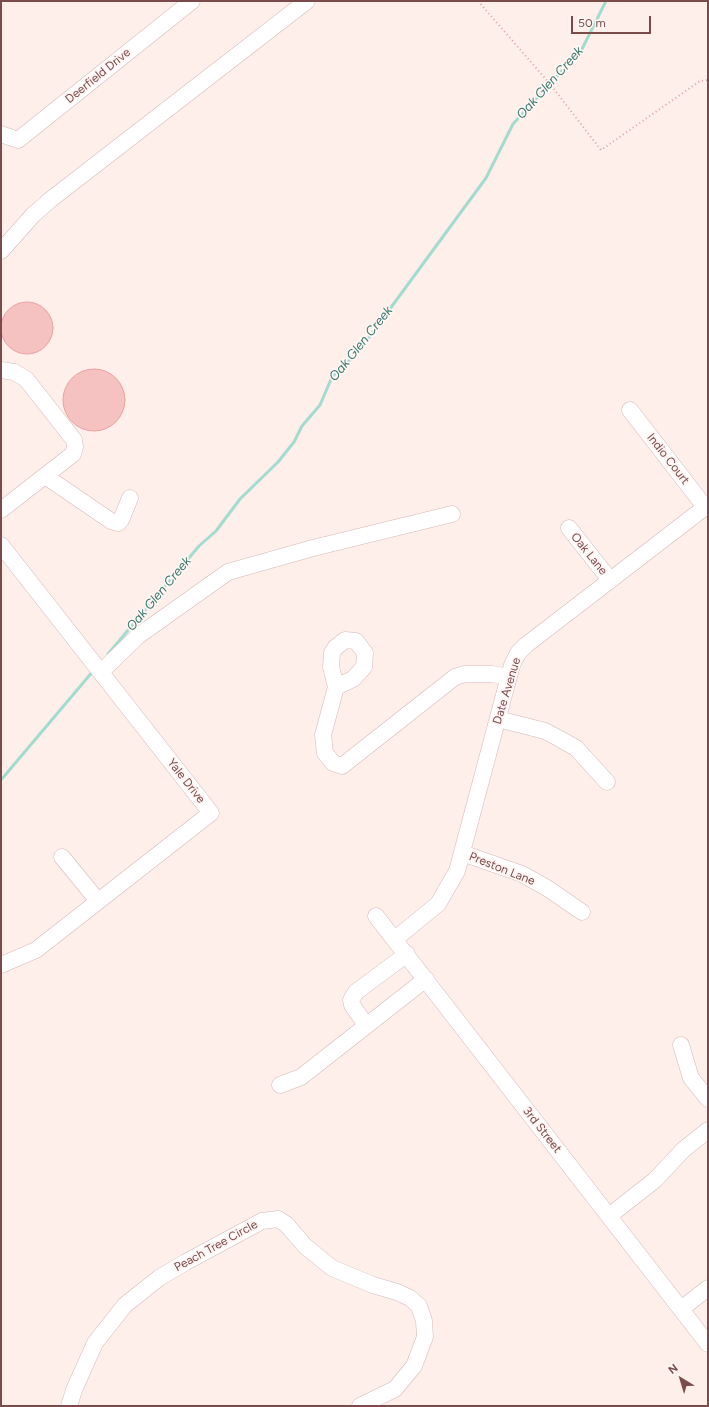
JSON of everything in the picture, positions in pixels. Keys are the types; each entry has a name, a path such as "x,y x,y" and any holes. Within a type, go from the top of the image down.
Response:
{"street":[{"name":"Deerfield Drive","path":"1,134 18,140 192,1"},
{"path":"1,251 33,215 50,200 307,1"},
{"path":"1,370 14,372 26,379 74,440 73,454 1,510"},
{"name":"Indio Court","path":"630,410 707,506"},
{"path":"45,476 111,522 118,523 122,520 130,498"},
{"name":"Date Avenue","path":"395,939 438,904 457,871 509,677 518,654 526,645 707,506"},
{"path":"101,672 138,636 228,572 313,548 452,514"},
{"name":"Oak Lane","path":"569,528 610,580"},
{"name":"Yale Drive","path":"1,545 211,813 36,950 1,965"},
{"path":"336,687 323,744 325,753 329,758 337,766 342,766 455,677 465,674 492,674 509,677"},
{"path":"498,719 545,731 570,745 584,756 607,782"},
{"name":"Preston Lane","path":"462,853 522,874 547,888 582,912"},
{"path":"62,857 98,901"},
{"name":"3rd Street","path":"376,916 407,954 708,1344"},
{"path":"366,1025 352,1006 351,1000 356,992 407,954"},
{"path":"280,1084 301,1076 426,979"},
{"path":"681,1045 691,1078 708,1099"},
{"path":"609,1216 655,1180 683,1150 708,1130"},
{"name":"Peach Tree Circle","path":"69,1406 74,1390 95,1343 107,1326 130,1300 159,1278 249,1227 262,1221 278,1218 286,1224 305,1246 332,1268 372,1285 397,1292 410,1298 418,1306 424,1321 425,1336 414,1366 395,1389 360,1406"},
{"path":"681,1309 708,1288"}],"path":[{"path":"478,1 550,84 601,150 700,81 708,80"}],"building":[{"path":"22,302 32,302 46,309 53,323 53,333 46,347 32,354 22,354 12,350 5,343 1,333 1,323 5,313 12,306"},
{"path":"88,369 100,369 116,378 123,388 125,400 123,412 116,422 100,431 88,431 77,426 68,417 63,406 63,394 68,383 77,374"}],"waterway":[{"name":"Oak Glen Creek","path":"108,654 199,546 216,531 240,499 278,462 294,442 302,426 320,405 332,377 359,351 486,178 513,124 582,49 606,1"},
{"name":"Oak Glen Creek","path":"1,780 94,670"}]}
